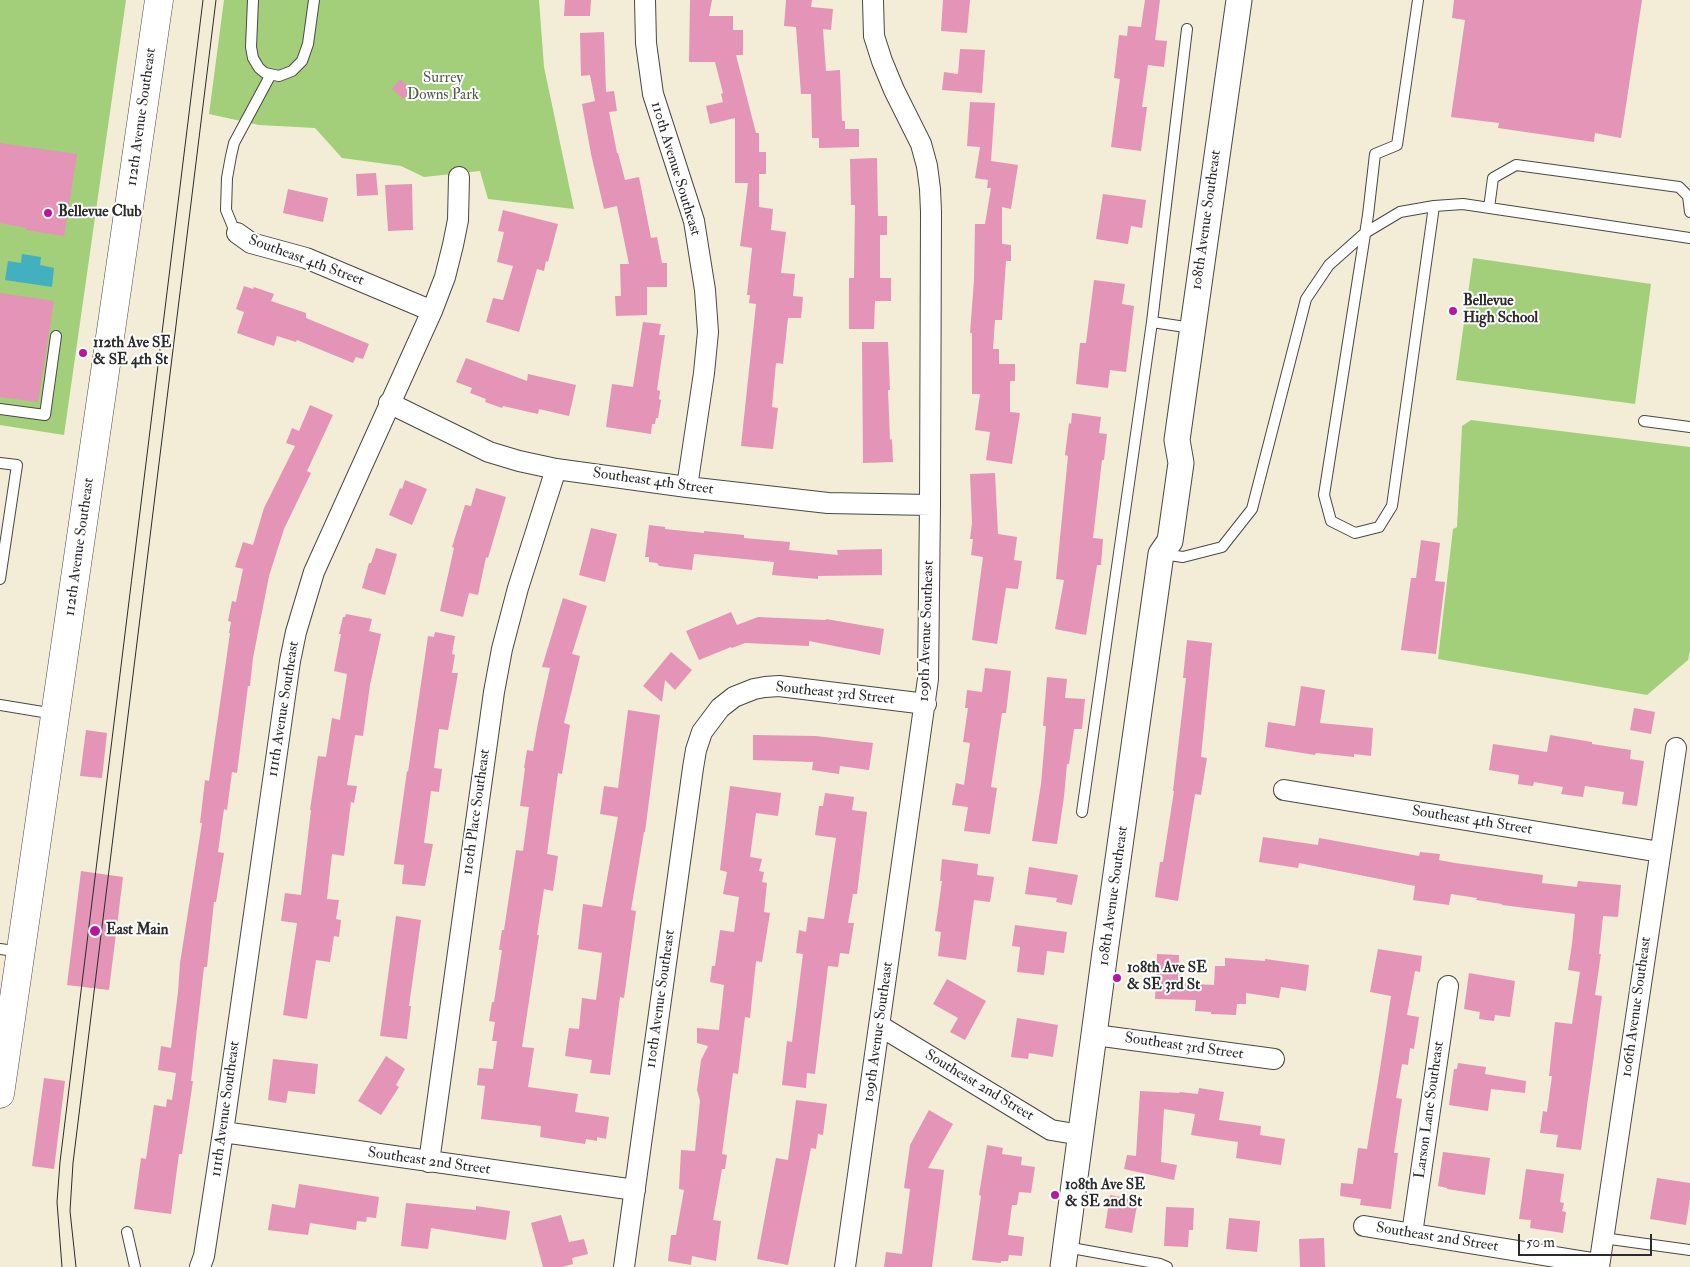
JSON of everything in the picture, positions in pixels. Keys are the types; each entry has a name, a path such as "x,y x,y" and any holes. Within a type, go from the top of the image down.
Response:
{"main road":[{"name":"112th Avenue Southeast","path":"0,1094 11,950 56,714 159,0"}],"street":[{"name":"110th Avenue Southeast","path":"645,0 646,42 653,94 694,221 705,290 708,332 704,373 687,487"},
{"name":"109th Avenue Southeast","path":"846,1267 928,679 930,189 927,166 921,144 894,90 874,36 873,0"},
{"name":"108th Avenue Southeast","path":"1065,1257 1105,952 1161,554 1170,541 1181,463 1177,440 1239,0"},
{"name":"111th Avenue Southeast","path":"200,1267 204,1256 223,1132 290,660 296,632 314,572 432,311 444,277 458,220 459,176"},
{"name":"Southeast 4th Street","path":"237,233 251,243 306,258 432,311"},
{"name":"Southeast 4th Street","path":"389,404 490,452 556,469 687,487 828,503 930,506"},
{"name":"110th Place Southeast","path":"429,1162 494,692 502,649 518,588 556,469"},
{"name":"Southeast 3rd Street","path":"702,732 720,708 734,697 765,687 779,686 926,704"},
{"name":"110th Avenue Southeast","path":"624,1267 693,768 702,732"},
{"name":"106th Avenue Southeast","path":"1599,1265 1676,748"},
{"name":"Southeast 4th Street","path":"1284,790 1660,852"},
{"name":"Larson Lane Southeast","path":"1412,1234 1448,986"},
{"name":"Southeast 2nd Street","path":"880,1026 1052,1130 1082,1135"},
{"name":"Southeast 3rd Street","path":"1095,1035 1274,1059"},
{"name":"Southeast 2nd Street","path":"223,1132 635,1190"},
{"name":"Southeast 2nd Street","path":"1364,1226 1599,1265"}],"lane":[{"path":"253,0 252,53 259,68 270,76 286,75 298,67 302,61 308,44 314,0"},
{"path":"1418,0 1397,145 1375,154 1365,233 1324,495 1331,521 1355,534 1379,527 1392,506 1434,206"},
{"path":"1082,812 1152,322 1187,29"},
{"path":"237,233 226,210 227,178 231,156 234,143 270,76"},
{"path":"1489,208 1493,178 1516,165 1679,187 1688,196 1690,212"},
{"path":"1161,554 1183,557 1222,547 1252,509 1306,299 1329,265 1365,233 1400,212 1434,206 1463,204 1690,238"},
{"path":"1152,322 1192,328"},
{"path":"0,409 45,415 56,336"},
{"path":"1644,421 1690,428"},
{"path":"0,463 17,465 0,579"},
{"path":"0,705 56,714"},
{"path":"126,1232 135,1267"},
{"path":"1603,1238 1690,1250"},
{"path":"1065,1257 1160,1264 1167,1267"}],"green space":[{"name":"Bellevue Club","path":"0,0 126,0 64,435 0,425"},
{"name":"Surrey Downs Park","path":"224,0 539,0 544,67 574,209 488,199 480,171 424,177 401,166 342,158 315,128 259,125 209,114"},
{"path":"1473,258 1651,284 1635,404 1456,380"},
{"path":"1471,420 1690,447 1690,651 1688,660 1647,695 1438,659 1453,529 1457,527 1462,426"}],"water":[{"path":"22,254 41,257 40,265 54,268 52,287 5,280 8,261 21,263"}],"building":[{"path":"565,0 591,0 590,16 564,16"},
{"path":"690,0 712,0 709,16 733,16 733,30 743,30 743,55 736,55 756,133 759,133 759,152 766,152 766,174 759,174 759,207 773,209 771,230 786,232 781,273 795,274 793,296 803,297 801,318 788,318 783,364 776,363 772,407 778,408 773,449 741,446 756,304 749,303 750,295 747,295 752,248 740,246 748,183 735,183 735,118 710,124 706,106 723,102 721,94 723,93 715,62 689,62"},
{"path":"786,0 812,0 811,7 833,9 831,30 823,29 826,71 840,70 842,121 845,121 845,129 859,129 859,147 819,148 819,138 812,138 811,94 801,94 796,27 784,26"},
{"path":"943,0 970,0 967,33 941,31"},
{"path":"1145,0 1160,0 1155,40 1167,41 1164,67 1148,65 1142,107 1147,107 1141,151 1111,147 1120,79 1114,78 1119,35 1127,36 1128,26 1141,27"},
{"path":"1454,0 1642,0 1621,138 1595,133 1594,142 1498,128 1499,123 1451,117 1465,20 1452,18"},
{"path":"604,32 606,92 614,91 617,111 609,112 617,153 625,180 639,177 651,238 657,237 662,263 667,263 667,287 647,287 647,315 616,316 615,296 621,296 620,264 629,264 617,206 604,209 582,104 595,101 590,75 581,76 580,33"},
{"path":"960,49 985,50 982,93 942,90 944,72 958,74"},
{"path":"400,79 412,89 403,99 392,89"},
{"path":"970,102 995,103 991,161 1018,165 1011,209 1002,207 1002,244 1011,245 1011,261 1006,261 1002,320 995,320 993,349 999,349 999,364 1015,364 1015,381 1010,381 1010,412 1020,413 1012,464 986,460 990,432 975,430 980,394 972,394 972,333 970,333 974,280 975,224 985,224 991,188 987,188 988,180 975,178 980,147 967,146"},
{"path":"0,143 77,154 64,236 26,230 26,228 0,223"},
{"path":"877,158 878,216 887,216 887,235 880,235 880,278 891,278 891,301 875,301 874,329 849,329 849,278 854,278 855,205 851,205 850,159"},
{"path":"376,173 378,195 357,196 356,174"},
{"path":"412,184 413,230 388,231 385,185"},
{"path":"288,189 328,198 323,222 283,213"},
{"path":"1103,194 1146,200 1142,228 1131,226 1128,244 1096,239"},
{"path":"503,210 558,224 544,271 537,269 519,332 486,322 493,298 503,300 513,266 497,262 504,232 498,231"},
{"path":"1094,280 1125,284 1122,304 1134,306 1126,372 1110,370 1108,388 1076,384 1080,343 1086,343"},
{"path":"244,286 253,289 254,287 274,294 271,301 306,313 306,318 369,344 363,359 356,357 353,363 297,340 296,342 277,336 274,346 237,333 244,312 236,309"},
{"path":"0,293 54,301 38,402 0,397"},
{"path":"643,322 661,324 659,335 665,335 657,390 660,391 659,399 661,400 658,418 656,418 655,424 652,424 651,434 606,427 612,384 633,387"},
{"path":"862,342 888,342 890,440 892,439 893,462 863,463"},
{"path":"466,358 527,381 528,374 576,385 569,416 539,409 538,414 503,406 502,408 485,402 486,399 470,393 472,388 456,382"},
{"path":"310,405 333,415 307,471 311,473 284,529 269,576 253,658 250,686 248,686 237,773 232,772 227,810 224,809 218,852 224,853 216,902 214,902 207,967 204,967 191,1081 193,1081 182,1154 179,1154 171,1214 134,1209 141,1158 146,1159 154,1105 166,1107 167,1099 172,1100 176,1073 158,1070 161,1046 171,1048 180,963 202,823 200,823 205,780 209,781 230,633 231,622 228,621 232,601 236,602 243,569 235,567 243,542 253,545 264,508 295,446 286,443 292,428 299,431"},
{"path":"1072,413 1101,417 1099,433 1107,434 1093,538 1103,539 1101,565 1097,565 1086,635 1055,629 1064,580 1056,579 1068,456 1065,455"},
{"path":"995,473 998,534 1017,537 1014,560 1022,561 1018,589 1006,588 997,644 972,640 983,557 971,555 973,539 970,539 972,523 970,474"},
{"path":"405,480 427,489 412,525 389,515"},
{"path":"476,488 506,497 488,558 486,557 478,595 469,593 463,617 440,611 454,548 452,547 465,505 471,506"},
{"path":"649,525 665,527 665,529 744,535 744,538 790,542 789,550 838,555 837,550 882,549 882,575 818,576 818,579 772,575 774,562 694,554 692,570 659,566 657,563 649,562 649,557 645,557"},
{"path":"591,528 617,534 605,582 579,575"},
{"path":"1421,540 1440,543 1435,581 1445,582 1436,654 1401,650 1411,578 1416,578"},
{"path":"376,548 397,554 385,595 362,588 369,563 371,563"},
{"path":"563,598 587,606 572,654 580,656 564,723 570,725 562,774 558,773 547,854 558,856 553,891 544,889 522,1047 534,1048 528,1087 578,1094 575,1112 609,1117 606,1139 597,1137 597,1141 586,1139 585,1144 540,1137 541,1126 481,1119 485,1086 477,1085 479,1068 493,1069 497,1041 492,1041 495,1022 489,1021 492,1002 494,1002 502,950 499,950 502,930 504,930 516,850 523,851 529,807 520,806 524,768 527,750 533,751 550,668 542,667"},
{"path":"731,612 737,625 758,617 826,619 884,629 880,655 809,641 809,646 745,643 699,660 686,631"},
{"path":"346,614 372,619 369,631 381,634 370,685 363,736 355,735 347,785 357,786 354,803 351,802 344,856 332,854 327,899 339,900 336,919 341,920 339,937 334,936 330,962 316,960 307,1019 283,1015 297,923 281,921 285,893 301,895 318,756 326,757 332,718 340,720 347,674 334,671 341,634 339,634 343,617"},
{"path":"435,632 455,636 452,654 455,655 452,673 458,673 448,730 439,729 434,768 442,769 439,792 431,791 424,843 433,844 425,886 402,884 404,865 394,864 428,636 434,637"},
{"path":"1187,640 1212,643 1201,757 1207,758 1201,795 1195,794 1178,901 1155,897 1160,862 1163,862 1174,791 1186,678 1183,678"},
{"path":"671,652 692,670 675,690 665,680 662,702 643,686"},
{"path":"985,668 1011,671 1006,713 1002,713 991,787 997,788 990,834 964,831 968,807 952,805 956,783 964,785 970,743 963,742 968,708 965,708 967,690 982,692"},
{"path":"1047,677 1067,679 1065,698 1085,699 1082,729 1074,729 1069,764 1067,764 1057,844 1032,841 1041,784 1046,726 1043,726"},
{"path":"1301,686 1325,690 1320,723 1373,728 1371,756 1354,754 1354,757 1316,753 1315,755 1265,747 1268,722 1295,726"},
{"path":"1634,708 1655,712 1651,734 1630,730"},
{"path":"628,710 660,715 645,832 631,910 636,911 624,998 620,997 610,1075 590,1073 592,1060 565,1056 569,1028 579,1029 582,998 596,1000 602,953 578,949 583,904 602,907 618,817 600,814 604,786 618,788"},
{"path":"86,730 107,733 102,778 80,776"},
{"path":"753,735 816,736 873,743 869,770 840,766 839,774 812,770 813,762 753,760"},
{"path":"1550,735 1631,750 1630,759 1644,761 1637,806 1622,804 1624,792 1585,786 1583,797 1561,794 1563,787 1534,782 1533,786 1518,784 1519,775 1489,770 1493,744 1547,752"},
{"path":"730,786 781,793 778,816 756,813 750,857 762,859 759,871 764,872 762,882 767,883 764,912 770,913 762,962 756,961 750,1018 745,1017 738,1074 733,1073 722,1154 727,1155 725,1169 722,1169 713,1220 721,1221 716,1261 692,1256 691,1265 668,1261 671,1235 676,1235 684,1190 679,1189 681,1150 695,1151 700,1101 697,1090 701,1060 708,1046 697,1043 697,1028 719,1030 724,985 710,982 712,966 715,966 720,930 734,932 739,897 723,894 727,872 720,870"},
{"path":"825,793 854,797 852,810 867,812 857,894 853,894 848,923 854,923 849,954 840,953 838,967 828,966 815,1074 807,1073 806,1088 782,1085 787,1041 792,1042 803,954 796,953 799,930 806,932 808,917 824,919 836,838 815,835 819,806 823,806"},
{"path":"1263,837 1318,845 1319,838 1419,856 1420,852 1440,854 1439,860 1543,875 1542,883 1577,887 1578,881 1621,885 1618,917 1603,916 1599,954 1601,954 1595,995 1602,996 1581,1150 1556,1147 1558,1135 1540,1133 1543,1111 1547,1112 1552,1076 1549,1076 1555,1022 1572,1024 1580,972 1568,970 1575,914 1502,905 1476,900 1477,898 1451,894 1449,905 1413,900 1415,886 1299,863 1298,868 1259,862"},
{"path":"942,859 978,864 977,875 994,877 990,902 974,900 966,960 938,956 941,932 935,931 942,881 940,881"},
{"path":"1029,867 1078,875 1072,905 1056,902 1057,898 1025,894"},
{"path":"81,871 123,877 109,990 67,985"},
{"path":"396,916 421,920 409,1006 411,1006 407,1039 380,1036"},
{"path":"1015,925 1067,932 1064,953 1047,951 1044,975 1017,972 1020,947 1012,946"},
{"path":"1378,949 1422,956 1420,972 1415,971 1407,1015 1419,1017 1414,1049 1410,1048 1408,1065 1402,1064 1396,1098 1402,1099 1394,1153 1398,1153 1391,1209 1360,1205 1361,1199 1340,1196 1341,1183 1353,1184 1358,1148 1367,1149 1380,1069 1391,996 1370,992"},
{"path":"1157,954 1179,955 1178,983 1214,985 1215,966 1225,966 1225,958 1265,961 1265,959 1309,965 1306,991 1281,987 1279,998 1246,993 1246,1004 1237,1004 1236,1015 1195,1011 1196,1000 1155,999"},
{"path":"1469,973 1515,981 1510,1017 1495,1015 1494,1021 1479,1019 1480,1012 1464,1009"},
{"path":"947,979 986,1001 965,1040 950,1032 958,1018 933,1004"},
{"path":"1017,1018 1058,1025 1053,1057 1029,1053 1028,1059 1011,1057"},
{"path":"386,1056 405,1069 396,1085 399,1087 381,1115 358,1101"},
{"path":"273,1059 318,1064 315,1094 288,1091 286,1103 268,1100"},
{"path":"1458,1063 1486,1067 1485,1074 1526,1081 1525,1093 1491,1089 1488,1111 1449,1105 1454,1069 1457,1069"},
{"path":"44,1078 65,1081 54,1169 32,1166"},
{"path":"1199,1088 1224,1092 1219,1120 1261,1126 1260,1135 1285,1139 1281,1165 1236,1158 1238,1142 1191,1135 1195,1114 1164,1109 1161,1162 1177,1165 1174,1180 1124,1169 1127,1155 1136,1156 1140,1091 1198,1094"},
{"path":"796,1100 827,1104 823,1135 818,1134 816,1149 811,1148 788,1265 757,1259 776,1158 788,1160"},
{"path":"929,1110 953,1124 928,1168 944,1170 932,1267 884,1267 886,1252 902,1254 910,1189 904,1188 910,1145"},
{"path":"987,1145 1003,1148 1002,1154 1022,1157 1021,1165 1035,1167 1031,1193 1019,1192 1017,1205 1012,1205 1008,1235 1024,1237 1022,1256 1009,1255 1008,1261 1001,1261 1001,1263 972,1260"},
{"path":"1443,1152 1490,1158 1485,1195 1438,1186"},
{"path":"1526,1169 1564,1174 1560,1202 1564,1203 1562,1211 1566,1212 1563,1233 1530,1228 1531,1220 1519,1219"},
{"path":"1657,1178 1690,1183 1690,1199 1686,1225 1650,1219"},
{"path":"299,1184 379,1197 376,1218 367,1217 366,1222 357,1221 356,1230 310,1223 308,1235 268,1230 272,1204 295,1208"},
{"path":"1110,1195 1138,1200 1132,1233 1105,1228"},
{"path":"406,1203 476,1210 476,1206 510,1211 506,1240 431,1228 428,1249 401,1246"},
{"path":"1166,1207 1194,1208 1193,1230 1189,1230 1188,1247 1164,1246"},
{"path":"561,1215 569,1242 584,1239 588,1254 572,1258 573,1264 562,1267 543,1267 531,1223"},
{"path":"1229,1218 1260,1221 1257,1252 1226,1249"},
{"path":"1324,1238 1325,1267 1300,1267 1299,1239"}],"tram line":[{"path":"62,1267 57,1202 60,1162 203,0"},
{"path":"76,1267 70,1211 73,1163 216,0"}],"place":[{"name":"Bellevue Club","path":"48,213"},
{"name":"Bellevue High School","path":"1453,311"},
{"name":"112th Ave SE & SE 4th St","path":"83,353"},
{"name":"East Main","path":"95,931"},
{"name":"108th Ave SE & SE 3rd St","path":"1117,978"},
{"name":"108th Ave SE & SE 2nd St","path":"1055,1195"}]}
